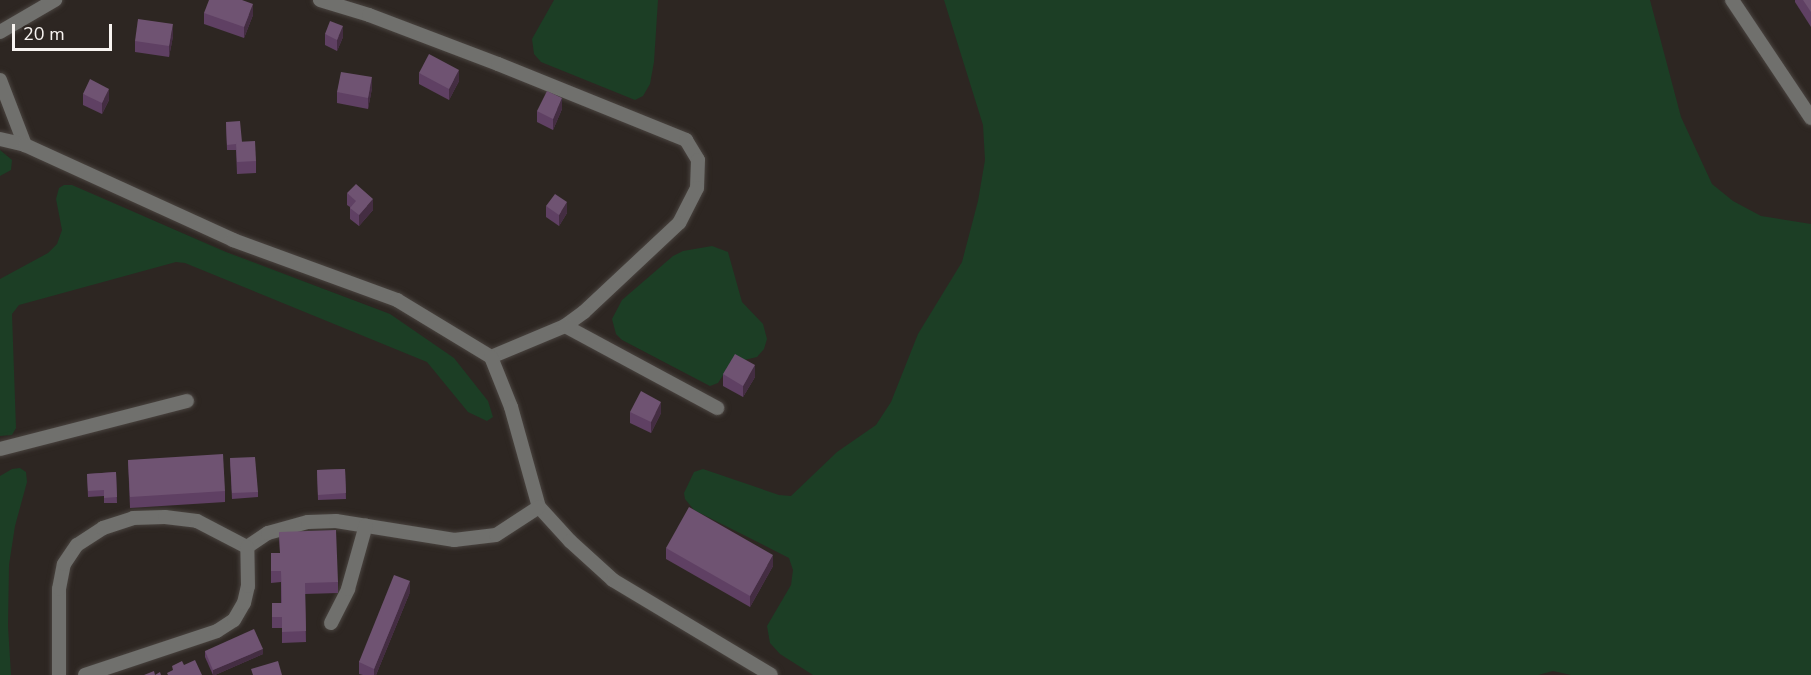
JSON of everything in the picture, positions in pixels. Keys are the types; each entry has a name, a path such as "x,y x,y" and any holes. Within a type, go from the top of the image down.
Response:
{"lane":[{"path":"0,33 55,0"},
{"path":"320,0 369,15 498,64 686,140 698,160 698,188 679,223 584,312 565,326 491,357"},
{"path":"1732,0 1811,118"},
{"path":"0,80 25,145"},
{"path":"0,139 25,145 233,240 397,300 491,357 511,407 539,507 570,541 613,580 771,675"},
{"path":"565,326 717,408"},
{"path":"0,449 187,401"},
{"path":"248,547 268,533 308,522 366,525 454,540 496,535 539,507"},
{"path":"59,675 58,589 64,564 77,545 103,528 133,518 165,517 196,521 248,547"},
{"path":"331,623 348,589 366,525"},
{"path":"85,675 217,631 234,620 244,603 248,586 248,547"}],"green space":[{"path":"554,0 658,0 654,62 650,84 643,96 635,100 541,62 534,54 532,39"},
{"path":"944,0 1650,0 1681,117 1712,184 1733,201 1761,216 1811,224 1811,675 1571,675 1553,671 1538,675 813,675 780,654 770,643 767,626 791,585 793,570 789,558 694,510 685,499 684,493 694,472 703,469 779,495 791,496 837,452 876,425 891,402 918,334 962,262 978,201 985,160 983,125"},
{"path":"0,150 12,160 11,170 0,176"},
{"path":"72,185 226,252 390,314 454,358 488,401 493,417 487,421 468,412 427,362 185,263 176,262 19,305 12,314 16,428 12,435 0,436 0,279 48,253 57,244 62,230 56,199 59,188"},
{"path":"712,246 728,252 742,302 763,324 767,339 764,349 757,357 731,363 718,383 710,386 622,340 616,334 612,319 622,300 673,256 683,251"},
{"path":"20,468 26,472 27,482 15,526 9,565 8,626 11,675 0,675 0,476 12,469"}],"building":[{"path":"209,0 242,0 253,4 244,27 204,13"},
{"path":"1803,0 1811,0 1811,12"},
{"path":"138,19 173,24 169,46 135,41"},
{"path":"330,21 343,26 337,40 325,34"},
{"path":"429,54 459,70 449,89 419,73"},
{"path":"341,72 372,77 368,98 337,92"},
{"path":"90,79 109,89 102,103 83,94"},
{"path":"547,91 562,98 553,119 537,111"},
{"path":"240,121 242,142 227,145 226,122"},
{"path":"255,141 256,161 237,162 236,142"},
{"path":"356,184 373,199 359,215 350,208 356,201 347,193"},
{"path":"555,194 567,202 559,215 546,206"},
{"path":"735,354 755,365 743,386 723,374"},
{"path":"641,391 661,402 651,422 630,412"},
{"path":"223,454 225,491 130,497 128,460"},
{"path":"255,457 258,492 232,493 230,458"},
{"path":"345,469 346,493 318,495 317,470"},
{"path":"116,472 117,497 104,498 104,490 88,491 87,474"},
{"path":"689,507 773,555 750,596 666,548"},
{"path":"336,530 338,582 305,583 306,631 282,632 282,617 272,617 272,603 282,603 281,571 271,571 271,553 280,553 279,532"},
{"path":"394,575 410,581 374,669 359,662"},
{"path":"254,629 263,649 213,670 205,651"},
{"path":"195,660 202,675 168,675 167,673 173,670 172,666 182,661 184,665"},
{"path":"278,661 282,675 253,675 251,669"}]}
